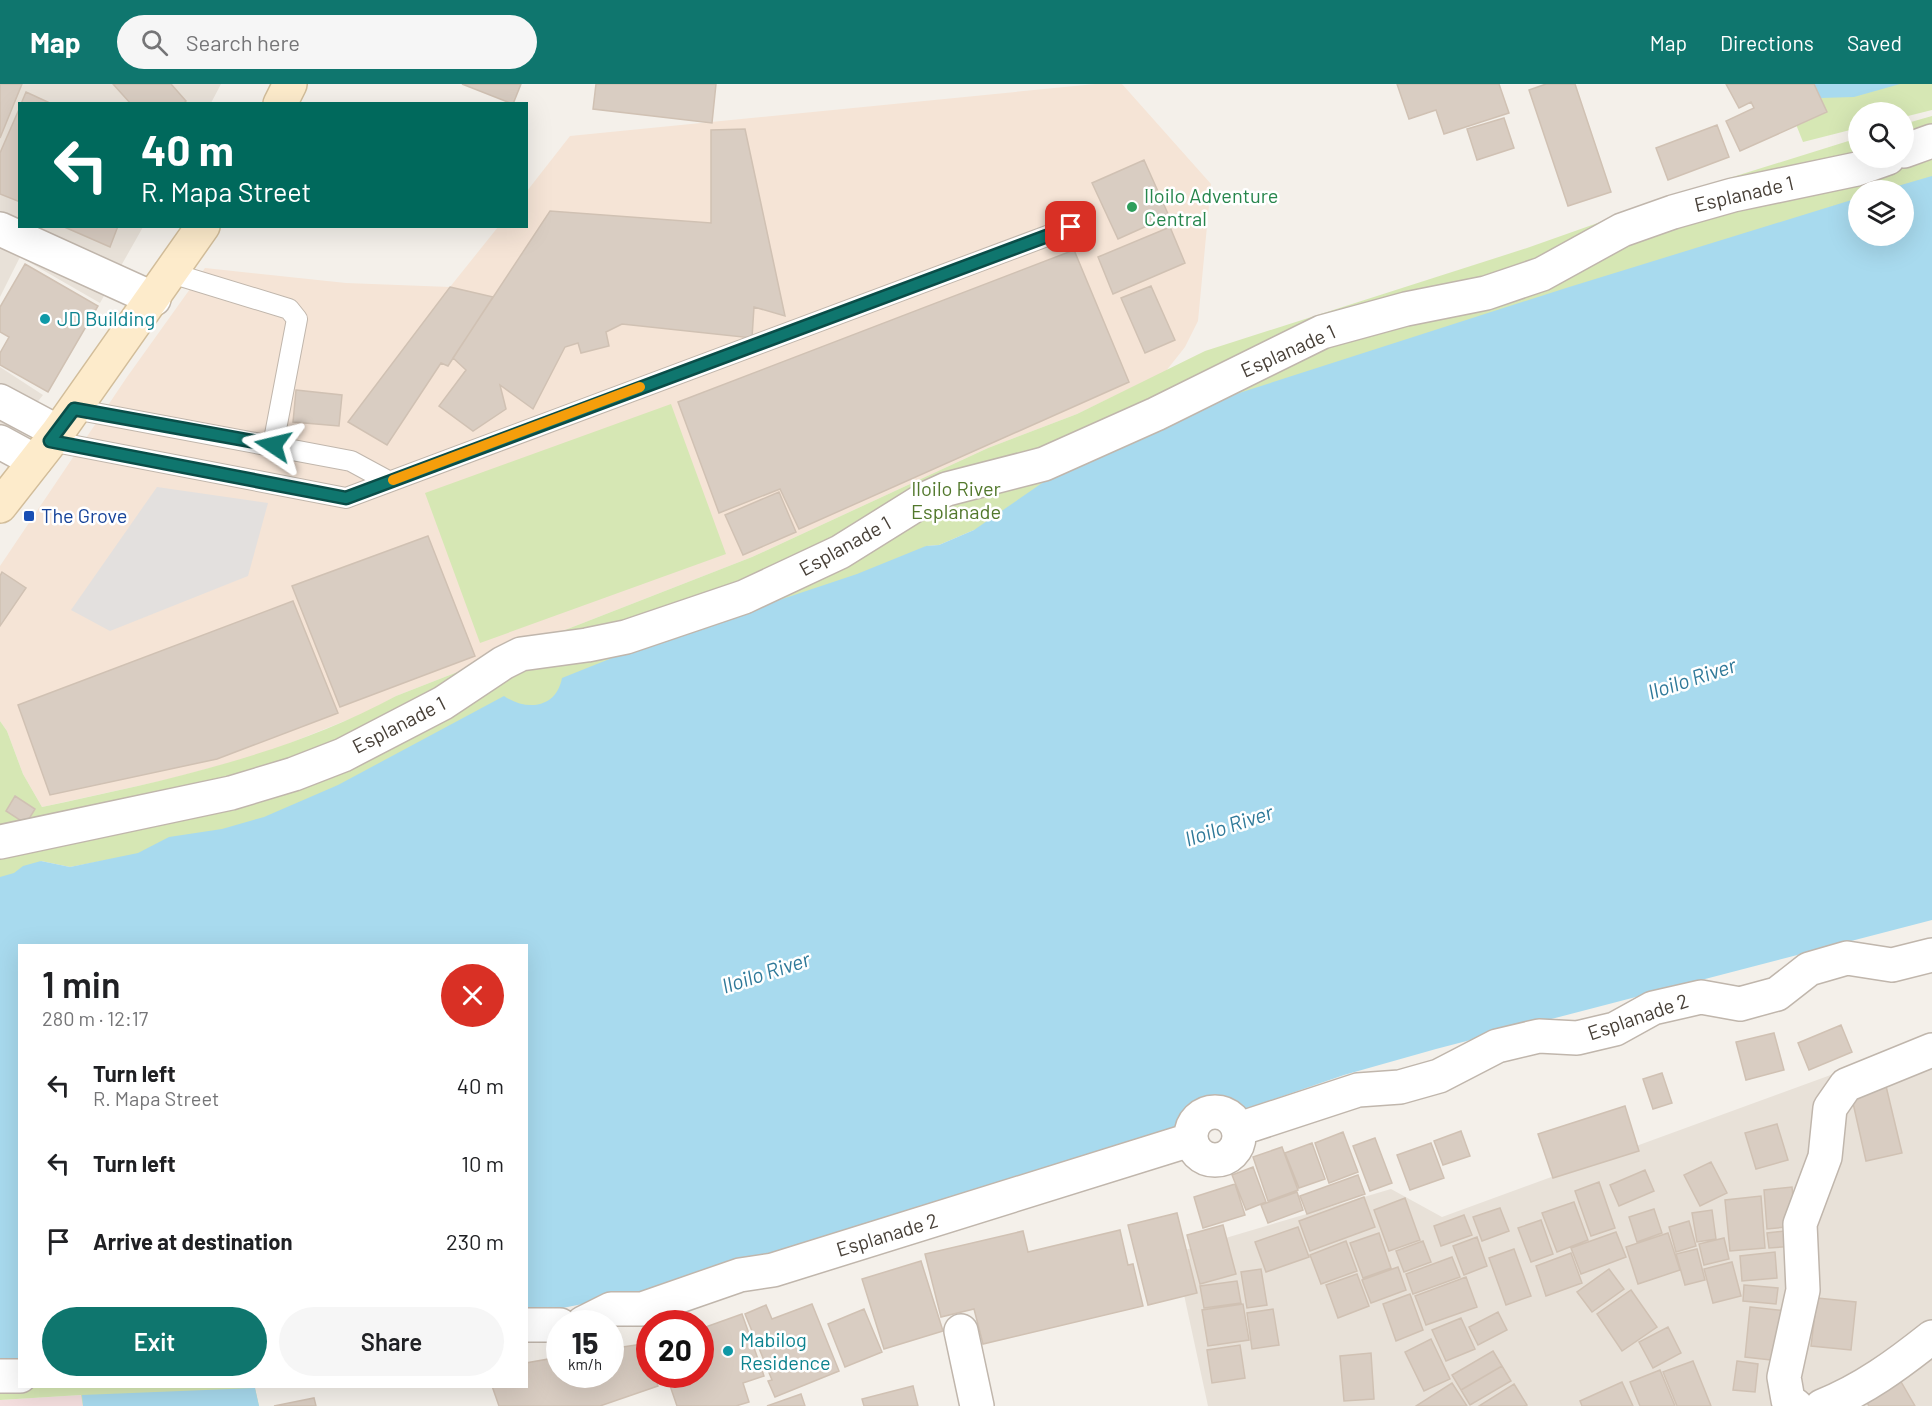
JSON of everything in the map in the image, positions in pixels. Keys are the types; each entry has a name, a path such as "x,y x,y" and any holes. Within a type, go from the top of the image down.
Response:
{"main road":[{"path":"281,102 290,84"},
{"path":"0,506 55,436 163,286 202,228"}],"street":[{"path":"1914,148 1932,141"},
{"name":"Esplanade 1","path":"2,836 231,793 294,774 343,755 443,704 503,663 522,654 626,637 659,628 744,597 840,552 925,499 947,489 1053,460 1156,414 1322,332 1406,309 1486,293 1542,274 1622,230 1674,212 1733,195 1860,168"},
{"path":"0,229 163,286"},
{"path":"0,401 55,436"},
{"path":"0,441 55,436"},
{"name":"Esplanade 2","path":"608,1310 642,1309 741,1275 773,1270 1190,1140 1193,1124 1206,1113 1223,1113 1231,1118 1239,1129 1358,1090 1400,1087 1439,1076 1497,1046 1539,1036 1577,1038 1615,1029 1653,1008 1701,997 1740,1004 1777,994 1809,969 1847,958 1892,965 1932,955"},
{"path":"1796,1406 1788,1400 1784,1377 1803,1290 1800,1224 1825,1157 1830,1107 1846,1085 1932,1050"},
{"path":"528,1325 546,1325"},
{"path":"961,1331 978,1406"},
{"path":"1822,1406 1846,1396 1898,1364 1932,1337"},
{"path":"0,1376 18,1376"}],"lane":[{"path":"55,436 346,498 1071,227"},
{"path":"163,286 289,309 297,319 273,445"},
{"path":"55,436 273,445 351,461 388,481"}],"shaded area":[{"path":"0,84 221,84 212,102 18,102 18,228 142,228 100,303 20,257 0,297"},
{"name":"The Grove","path":"1095,84 1122,84 1211,184 1198,321 1185,347 1166,371 1077,414 988,448 752,557 396,696 367,712 263,754 165,780 42,807 23,774 7,731 0,721 0,566 127,377 205,268 346,283 450,287 497,228 528,228 528,190 570,136"},
{"path":"0,367 43,395 0,449"},
{"path":"157,487 268,503 248,576 110,631 71,610"},
{"path":"1932,1038 1932,1406 1208,1406 1175,1253 1391,1189 1442,1217"},
{"path":"82,1395 83,1406 0,1406 0,1400"}],"green space":[{"path":"1780,84 1932,84 1932,110 1914,114 1914,102 1848,102 1848,131 1803,142"},
{"name":"Iloilo River Esplanade","path":"1932,116 1932,264 974,530 939,545 927,546 361,812 70,867 41,861 0,894 0,721 7,731 23,774 42,807 178,776 267,751 354,717 396,696 752,557 988,448 1077,414 1205,351 1527,248 1691,190 1848,141 1848,168 1914,168 1914,121"},
{"path":"671,404 726,554 480,643 425,493"},
{"path":"0,1322 18,1380 18,1388 255,1388 259,1406 83,1406 81,1395 0,1400"}],"water":[{"path":"1813,84 1900,84 1854,97 1820,98"},
{"name":"Iloilo River","path":"1932,176 1932,920 1436,1049 1344,1075 1242,1110 1221,1099 1201,1098 1185,1108 1175,1129 640,1297 613,1298 528,1315 528,944 18,944 18,1365 0,1364 0,877 14,873 23,866 41,861 70,867 138,853 169,837 222,829 264,817 338,785 504,696 522,704 539,704 554,696 562,678 647,644 857,574 926,546 939,545 974,530 1061,470 1236,394 1566,288 1848,201 1848,246 1914,246 1914,181"},
{"path":"255,1388 259,1406 83,1406 82,1395"}],"building":[{"path":"0,84 22,84 0,138"},
{"path":"113,84 171,84 186,101 185,102 129,102"},
{"path":"462,84 521,84 514,102 508,102"},
{"path":"596,84 716,84 712,123 593,109"},
{"path":"1397,84 1499,84 1509,113 1444,134 1436,110 1409,119"},
{"path":"1546,84 1575,84 1611,192 1568,206 1529,90"},
{"path":"1726,84 1814,84 1827,112 1740,151 1726,121 1754,108 1751,102 1739,108"},
{"path":"26,92 48,102 22,102"},
{"path":"18,112 18,201 0,194 0,153"},
{"path":"1504,118 1514,148 1477,160 1467,129"},
{"path":"1717,125 1729,157 1668,180 1656,148"},
{"path":"745,129 785,316 754,307 752,338 622,324 606,332 609,346 581,353 578,343 565,347 533,409 500,385 506,409 473,431 439,406 466,370 453,358 550,211 711,223 711,130"},
{"path":"1144,160 1169,216 1118,239 1092,183"},
{"path":"1170,227 1185,263 1113,294 1098,257"},
{"path":"67,228 117,228 110,247"},
{"path":"1074,250 1129,382 799,529 780,489 719,513 678,402"},
{"name":"JD Building","path":"25,264 98,306 48,392 0,365 0,353 9,337 0,332 0,307"},
{"path":"1151,286 1175,340 1145,353 1121,298"},
{"path":"450,287 493,297 448,366 441,363 387,445 348,422"},
{"path":"296,390 342,395 339,426 293,422"},
{"path":"779,492 796,532 743,555 725,515"},
{"path":"428,536 475,656 340,707 292,586"},
{"path":"2,572 26,588 0,626 0,576"},
{"path":"293,601 338,713 217,759 50,795 18,705"},
{"path":"15,796 35,809 26,824 6,811"},
{"path":"1841,1025 1852,1052 1809,1070 1798,1043"},
{"path":"1774,1033 1784,1070 1746,1080 1736,1042"},
{"path":"1662,1073 1672,1103 1653,1109 1643,1079"},
{"path":"1886,1086 1902,1153 1866,1161 1851,1094"},
{"path":"1625,1106 1639,1151 1553,1178 1538,1134"},
{"path":"1777,1124 1788,1160 1756,1169 1745,1133"},
{"path":"1461,1131 1470,1156 1443,1165 1434,1141"},
{"path":"1343,1132 1358,1172 1329,1183 1315,1143"},
{"path":"1375,1138 1392,1183 1370,1191 1353,1146"},
{"path":"1312,1143 1325,1179 1299,1188 1285,1153"},
{"path":"1431,1143 1444,1178 1410,1190 1397,1155"},
{"path":"1282,1147 1298,1190 1268,1201 1253,1157"},
{"path":"1711,1162 1727,1193 1700,1206 1684,1175"},
{"path":"1253,1167 1266,1202 1246,1210 1232,1175"},
{"path":"1645,1170 1654,1191 1619,1206 1610,1185"},
{"path":"1358,1175 1365,1194 1307,1214 1300,1196"},
{"path":"1599,1182 1615,1228 1591,1236 1575,1191"},
{"path":"1235,1184 1245,1215 1203,1228 1194,1197"},
{"path":"1792,1187 1796,1226 1767,1229 1764,1190"},
{"path":"1297,1192 1303,1210 1268,1223 1261,1205"},
{"path":"1761,1196 1765,1248 1730,1251 1725,1200"},
{"path":"1364,1197 1375,1227 1310,1251 1299,1221"},
{"path":"1405,1198 1420,1240 1389,1251 1374,1210"},
{"path":"1574,1202 1588,1240 1557,1252 1542,1213"},
{"path":"1500,1208 1509,1231 1482,1241 1473,1217"},
{"path":"1654,1209 1662,1233 1637,1242 1629,1217"},
{"path":"1712,1210 1716,1239 1697,1242 1692,1213"},
{"path":"1177,1213 1197,1293 1148,1305 1128,1225"},
{"path":"1464,1215 1472,1235 1441,1246 1434,1226"},
{"path":"1541,1220 1553,1254 1531,1262 1518,1228"},
{"path":"1689,1221 1696,1246 1676,1252 1669,1227"},
{"path":"1223,1225 1236,1274 1200,1284 1187,1235"},
{"path":"1298,1227 1309,1257 1266,1272 1255,1242"},
{"path":"1120,1230 1128,1265 1133,1264 1143,1306 983,1344 974,1309 941,1317 925,1254 1023,1231 1028,1252"},
{"path":"1794,1230 1796,1246 1769,1248 1767,1233"},
{"path":"1616,1232 1626,1257 1581,1274 1571,1248"},
{"path":"1379,1233 1391,1268 1363,1278 1350,1243"},
{"path":"1668,1233 1680,1270 1638,1284 1626,1247"},
{"path":"1477,1237 1487,1266 1464,1275 1453,1246"},
{"path":"1724,1238 1729,1259 1704,1265 1699,1244"},
{"path":"1346,1241 1357,1271 1321,1284 1310,1255"},
{"path":"1423,1241 1431,1262 1404,1272 1396,1251"},
{"path":"1514,1249 1531,1296 1506,1305 1489,1258"},
{"path":"1697,1249 1705,1280 1685,1285 1676,1254"},
{"path":"1775,1252 1777,1278 1742,1281 1740,1256"},
{"path":"1571,1253 1582,1283 1546,1296 1536,1266"},
{"path":"1452,1257 1460,1277 1413,1294 1406,1274"},
{"path":"921,1261 943,1331 884,1349 862,1279"},
{"path":"1732,1262 1741,1296 1713,1303 1704,1269"},
{"path":"1398,1267 1406,1290 1371,1303 1362,1280"},
{"path":"1261,1269 1267,1305 1247,1308 1241,1272"},
{"path":"1609,1269 1624,1289 1592,1312 1577,1292"},
{"path":"1357,1274 1369,1306 1338,1318 1326,1285"},
{"path":"1466,1277 1477,1307 1426,1325 1415,1296"},
{"path":"1237,1281 1241,1303 1204,1308 1200,1286"},
{"path":"1744,1285 1778,1288 1776,1304 1743,1301"},
{"path":"1631,1290 1657,1327 1622,1351 1597,1314"},
{"path":"1410,1294 1423,1330 1396,1341 1383,1304"},
{"path":"1817,1298 1856,1302 1851,1350 1811,1346"},
{"path":"812,1304 839,1371 775,1397 768,1381 772,1380 745,1314 766,1305 772,1319"},
{"path":"1243,1304 1249,1340 1208,1346 1202,1310"},
{"path":"1750,1307 1786,1311 1780,1361 1745,1357"},
{"path":"864,1309 882,1352 845,1367 828,1324"},
{"path":"1273,1309 1279,1345 1252,1349 1247,1313"},
{"path":"1498,1312 1507,1330 1478,1345 1469,1327"},
{"name":"Mabilog Residence","path":"742,1314 764,1376 743,1383 749,1402 736,1406 677,1406 671,1388 714,1388 714,1324"},
{"path":"1461,1318 1475,1349 1446,1361 1432,1330"},
{"path":"1668,1327 1681,1353 1653,1368 1639,1342"},
{"path":"1431,1339 1450,1379 1424,1391 1405,1352"},
{"path":"636,1345 636,1388 652,1388 600,1406 499,1406 493,1388 528,1388 528,1363 546,1359 546,1388 624,1388 624,1347"},
{"path":"1240,1345 1245,1378 1212,1383 1207,1350"},
{"path":"1493,1351 1502,1366 1461,1390 1452,1375"},
{"path":"1371,1353 1374,1399 1344,1401 1340,1356"},
{"path":"1693,1361 1711,1406 1677,1406 1663,1372"},
{"path":"1737,1361 1758,1364 1755,1392 1733,1390"},
{"path":"1502,1366 1511,1381 1470,1405 1461,1390"},
{"path":"1660,1370 1675,1406 1640,1406 1630,1382"},
{"path":"1900,1380 1915,1406 1869,1406 1866,1401"},
{"path":"1622,1382 1633,1406 1582,1406 1580,1401"},
{"path":"1452,1383 1467,1406 1416,1406"},
{"path":"1514,1384 1527,1405 1479,1406"},
{"path":"913,1386 918,1406 864,1406 862,1399"},
{"path":"801,1394 805,1406 767,1406"},
{"path":"314,1398 316,1406 274,1406"}],"slow traffic":[{"path":"393,480 640,387"}],"place":[{"name":"Iloilo Adventure Central","path":"1132,207"},
{"name":"JD Building","path":"45,319"},
{"name":"The Grove","path":"29,516"},
{"name":"Mabilog Residence","path":"728,1351"}],"route":[{"path":"273,445 74,409 50,441 346,498 1071,227"}]}
